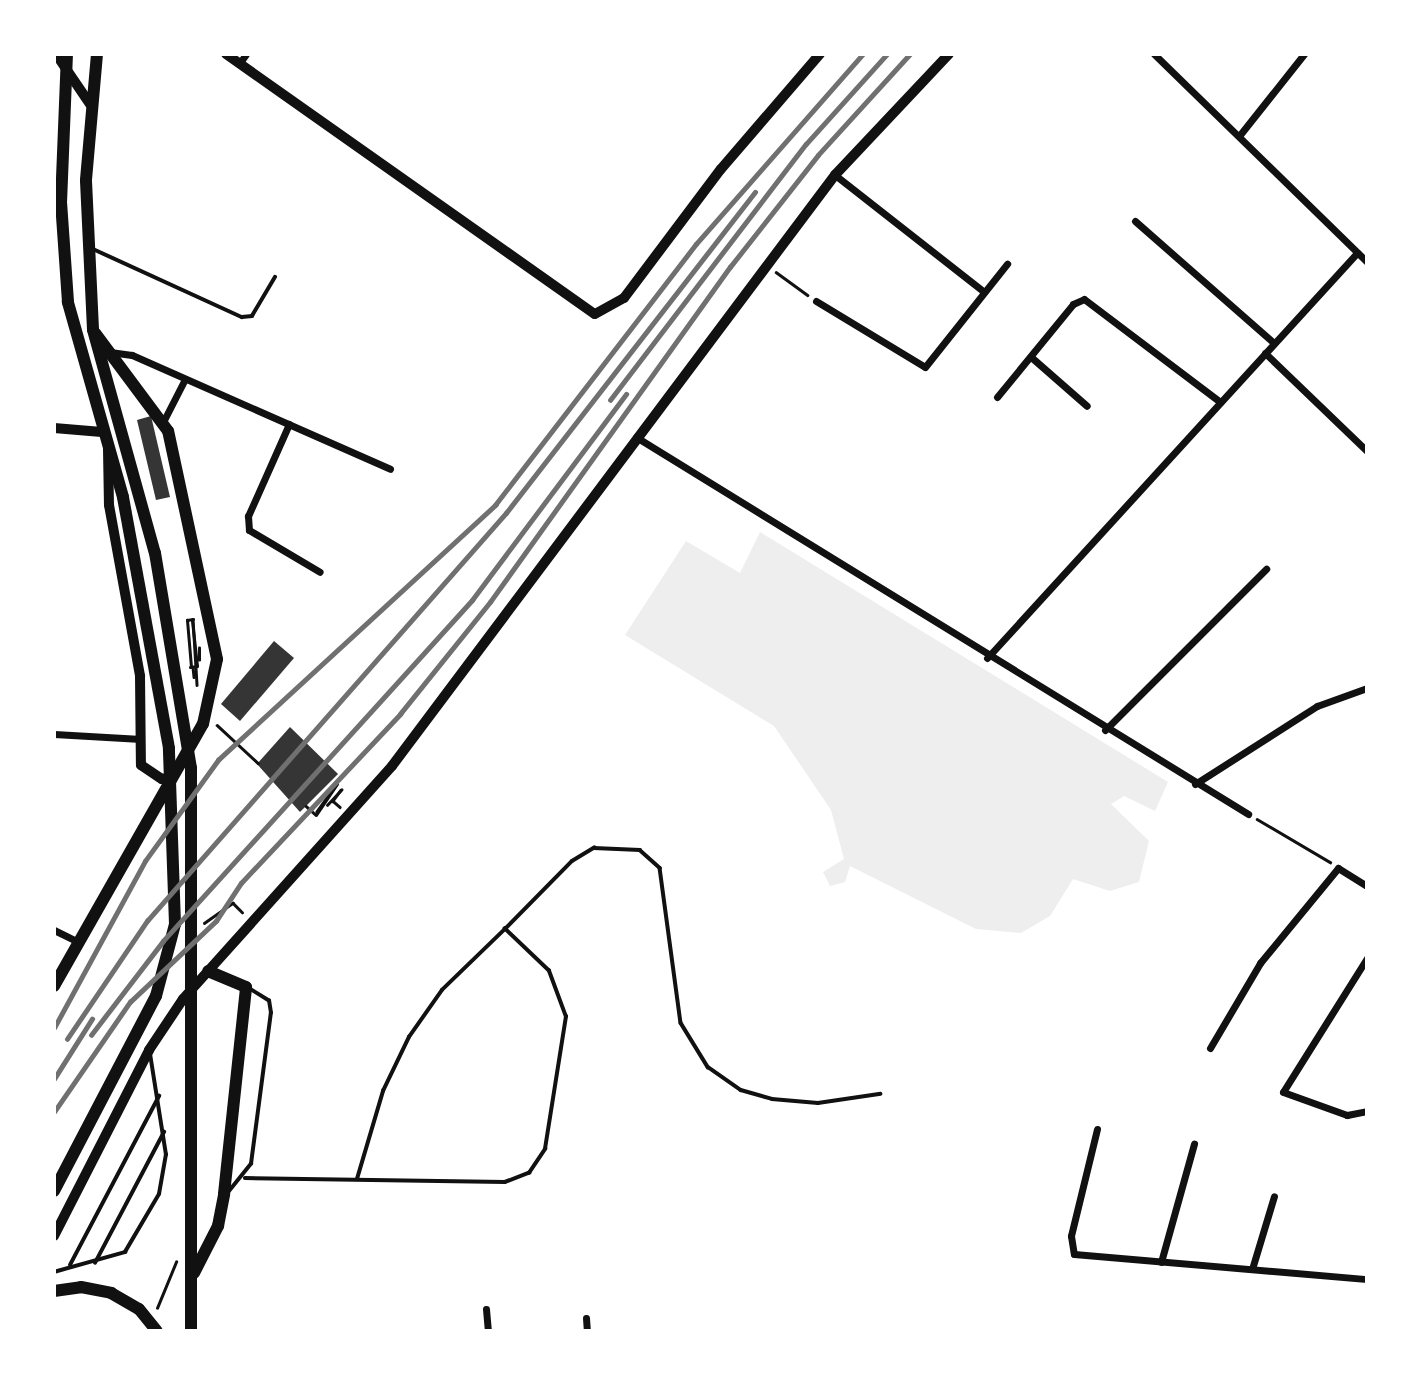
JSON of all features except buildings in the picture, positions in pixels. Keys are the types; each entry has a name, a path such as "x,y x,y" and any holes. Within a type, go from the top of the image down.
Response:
{"main road":[{"path":"56,54 66,59 90,104"},
{"path":"97,54 90,104 88,247 93,330 155,553 191,768 195,1204 191,1331"},
{"path":"226,54 242,59 585,311 604,312 624,299 721,169 820,54"},
{"path":"54,1236 149,1050 208,971 392,766 635,437 835,175 949,54"},
{"path":"54,1191 156,996 174,941 172,767 135,556 68,302 61,203 66,59"},
{"path":"54,986 208,712 217,659 211,610 163,422 93,330"},
{"path":"54,428 102,432"},
{"path":"108,449 107,492 140,676 144,770 174,776"},
{"path":"194,1273 218,1226 224,1194 246,987 208,971"},
{"path":"54,1291 103,1291 154,1325"}],"street":[{"path":"1154,54 1367,262"},
{"path":"1238,136 1304,54"},
{"path":"835,175 984,291"},
{"path":"1135,221 1274,343"},
{"path":"987,659 1357,253"},
{"path":"816,301 920,367 1007,264"},
{"path":"997,397 1073,304 1084,299 1220,402"},
{"path":"109,352 185,379 390,468"},
{"path":"1265,353 1367,451"},
{"path":"1031,357 1087,406"},
{"path":"163,422 185,379"},
{"path":"289,424 248,516 249,530 320,572"},
{"path":"635,437 987,659 1248,814"},
{"path":"1105,730 1266,569"},
{"path":"1195,784 1317,706 1367,688"},
{"path":"54,734 141,739"},
{"path":"1210,1048 1260,963 1338,868 1367,886"},
{"path":"54,930 80,943"},
{"path":"1367,958 1283,1092 1346,1115 1367,1111"},
{"path":"1097,1129 1070,1246 1079,1257 1367,1279"},
{"path":"1161,1262 1194,1144"},
{"path":"1252,1269 1274,1196"},
{"path":"486,1309 488,1331"},
{"path":"586,1318 587,1331"}],"lane":[{"path":"88,247 242,317 253,316 275,277"},
{"path":"357,1179 383,1091 409,1037 442,990 582,853 620,846 640,850 660,868 681,1023 708,1067 741,1090 772,1099 818,1103 880,1094"},
{"path":"245,1178 505,1182 529,1173 541,1159 558,1092 566,1017 549,971 505,929"},
{"path":"224,1194 245,1178 256,1145 271,1013 263,996 246,987"},
{"path":"54,1272 70,1265 94,1263 128,1249 166,1178 164,1132 149,1050"},
{"path":"70,1265 159,1096"},
{"path":"94,1263 164,1132"}],"path":[{"path":"766,265 816,301"},
{"path":"190,678 192,621 197,666 191,667 187,621 193,619 200,667"},
{"path":"306,806 316,815 337,784 317,812 341,790 333,801"},
{"path":"1248,814 1338,868"},
{"path":"213,923 233,903 239,909"},
{"path":"154,1325 178,1256"}],"shaded area":[{"path":"760,532 1168,782 1155,811 1124,796 1111,804 1149,841 1139,882 1110,891 1073,879 1050,916 1021,933 976,929 850,866 845,882 830,886 823,872 844,859 831,810 774,726 625,635 686,541 740,573"}],"railway":[{"path":"54,1028 145,861 218,760 495,505 696,244 863,54"},
{"path":"610,400 806,144 887,54"},
{"path":"54,1112 130,1002 216,921 241,883 400,714 490,602 730,267 818,155 910,54"},
{"path":"67,1039 147,921 506,513 755,192"},
{"path":"91,1035 163,941 472,600 626,394"},
{"path":"54,1079 92,1019"}]}
